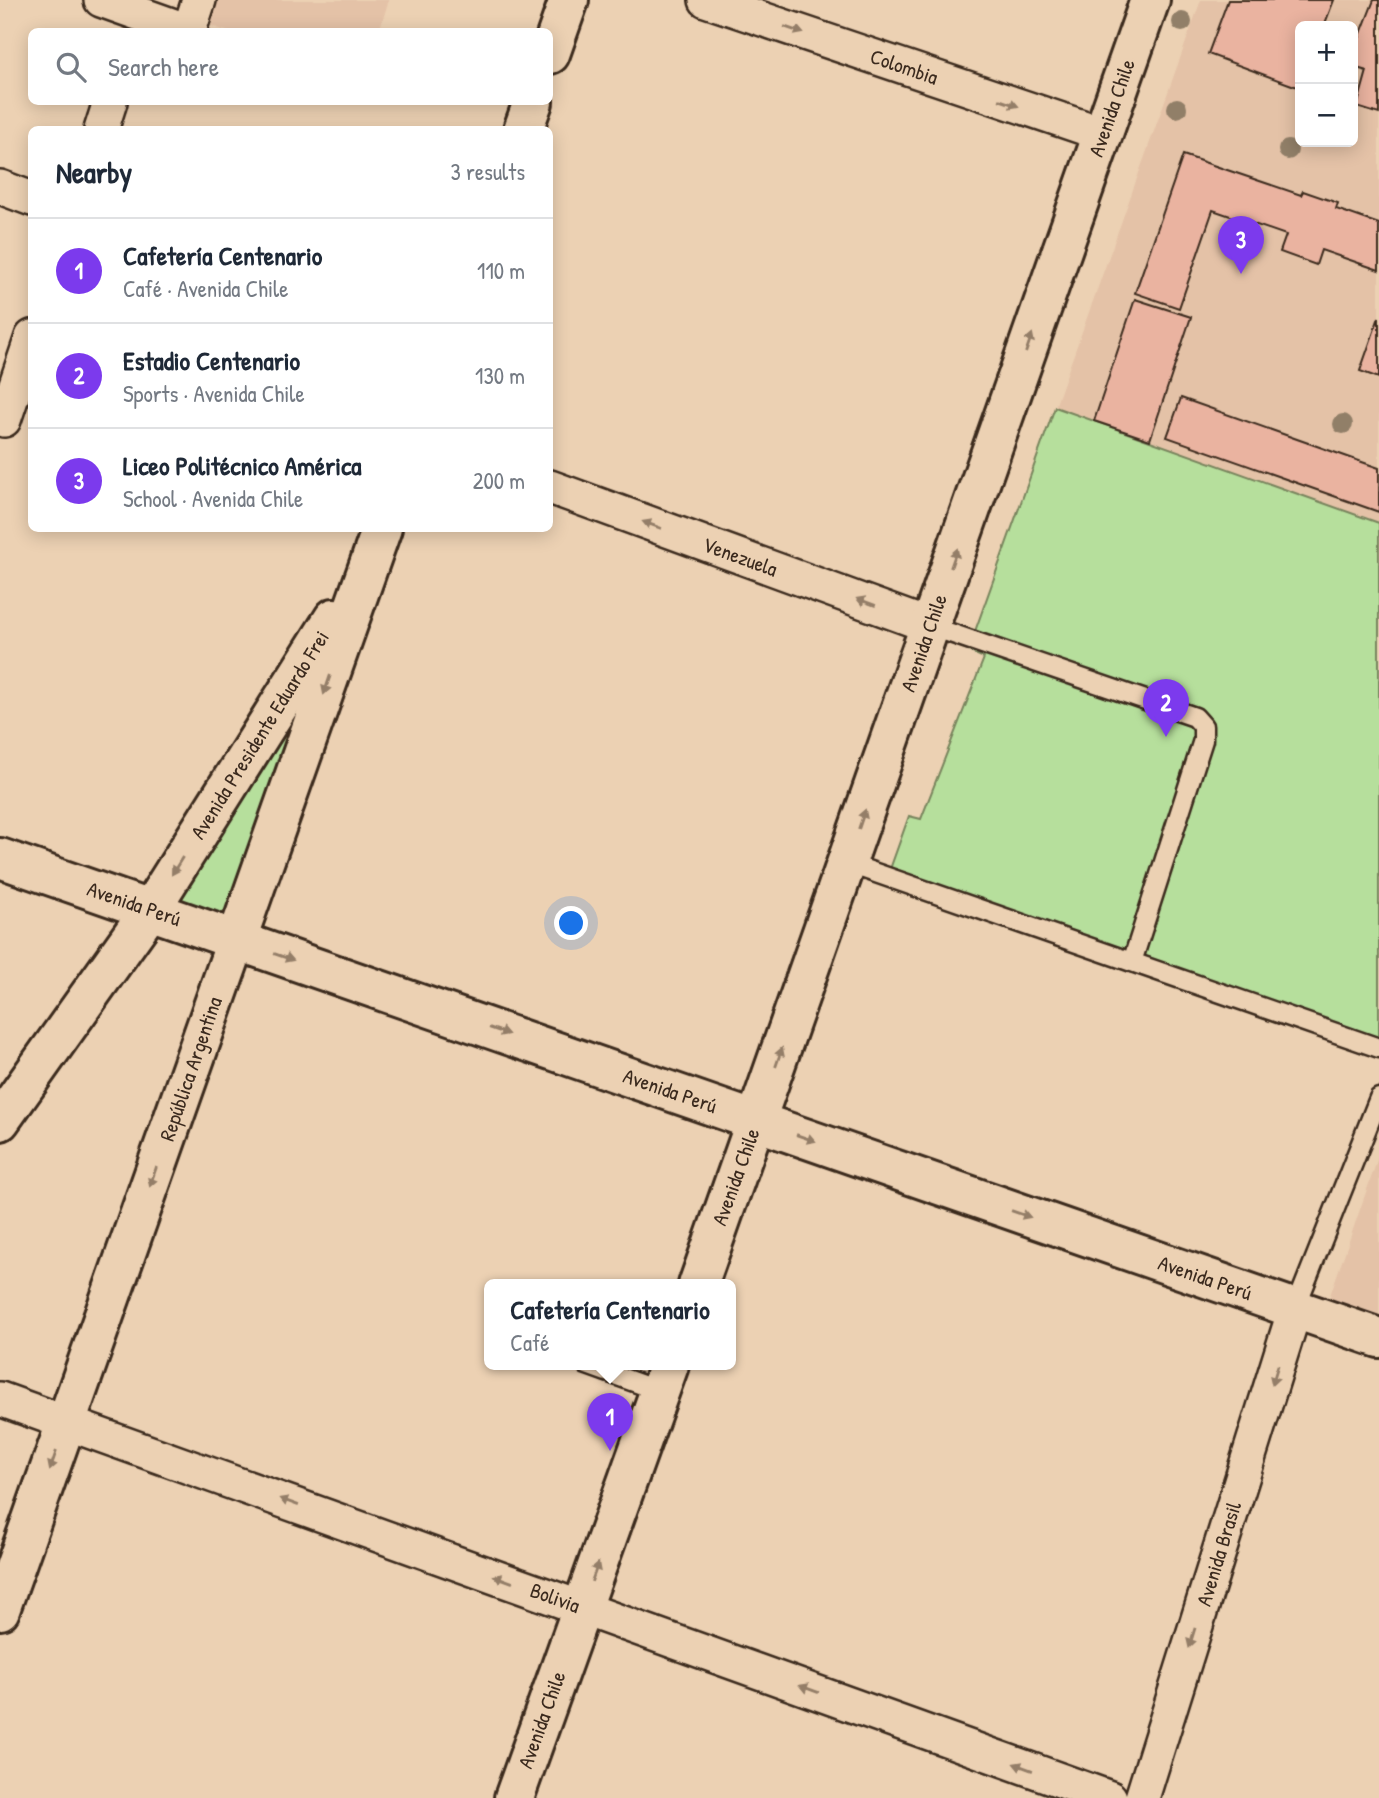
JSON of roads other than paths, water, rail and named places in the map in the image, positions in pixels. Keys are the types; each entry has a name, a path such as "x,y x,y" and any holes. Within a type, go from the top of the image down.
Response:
{"main road":[{"path":"553,45 569,0"},
{"name":"Avenida Chile","path":"700,1279 1150,0"},
{"path":"524,126 532,105"},
{"name":"Avenida Presidente Eduardo Frei","path":"0,1121 150,910 376,544"},
{"name":"República Argentina","path":"0,1610 376,544"},
{"name":"Avenida Perú","path":"0,858 1379,1338"},
{"name":"Avenida Chile","path":"514,1798 664,1378"}],"street":[{"path":"101,0 136,23 170,28"},
{"path":"191,28 199,0"},
{"name":"Colombia","path":"706,0 1103,134"},
{"path":"102,126 109,105"},
{"path":"0,187 28,198"},
{"path":"4,420 28,349"},
{"name":"Venezuela","path":"553,488 930,626"},
{"name":"Avenida Brasil","path":"1142,1798 1295,1309"},
{"name":"Bolivia","path":"0,1399 1110,1798"}],"lane":[{"path":"930,626 1195,717 1203,726 1203,740 1132,962"},
{"path":"847,863 1379,1048"},
{"path":"1295,1309 1379,1098"},
{"path":"617,1370 664,1378"}],"place":[{"name":"Liceo Politécnico América","path":"1241,274"},
{"name":"Estadio Centenario","path":"1166,737"},
{"name":"Cafetería Centenario","path":"610,1451"}]}
